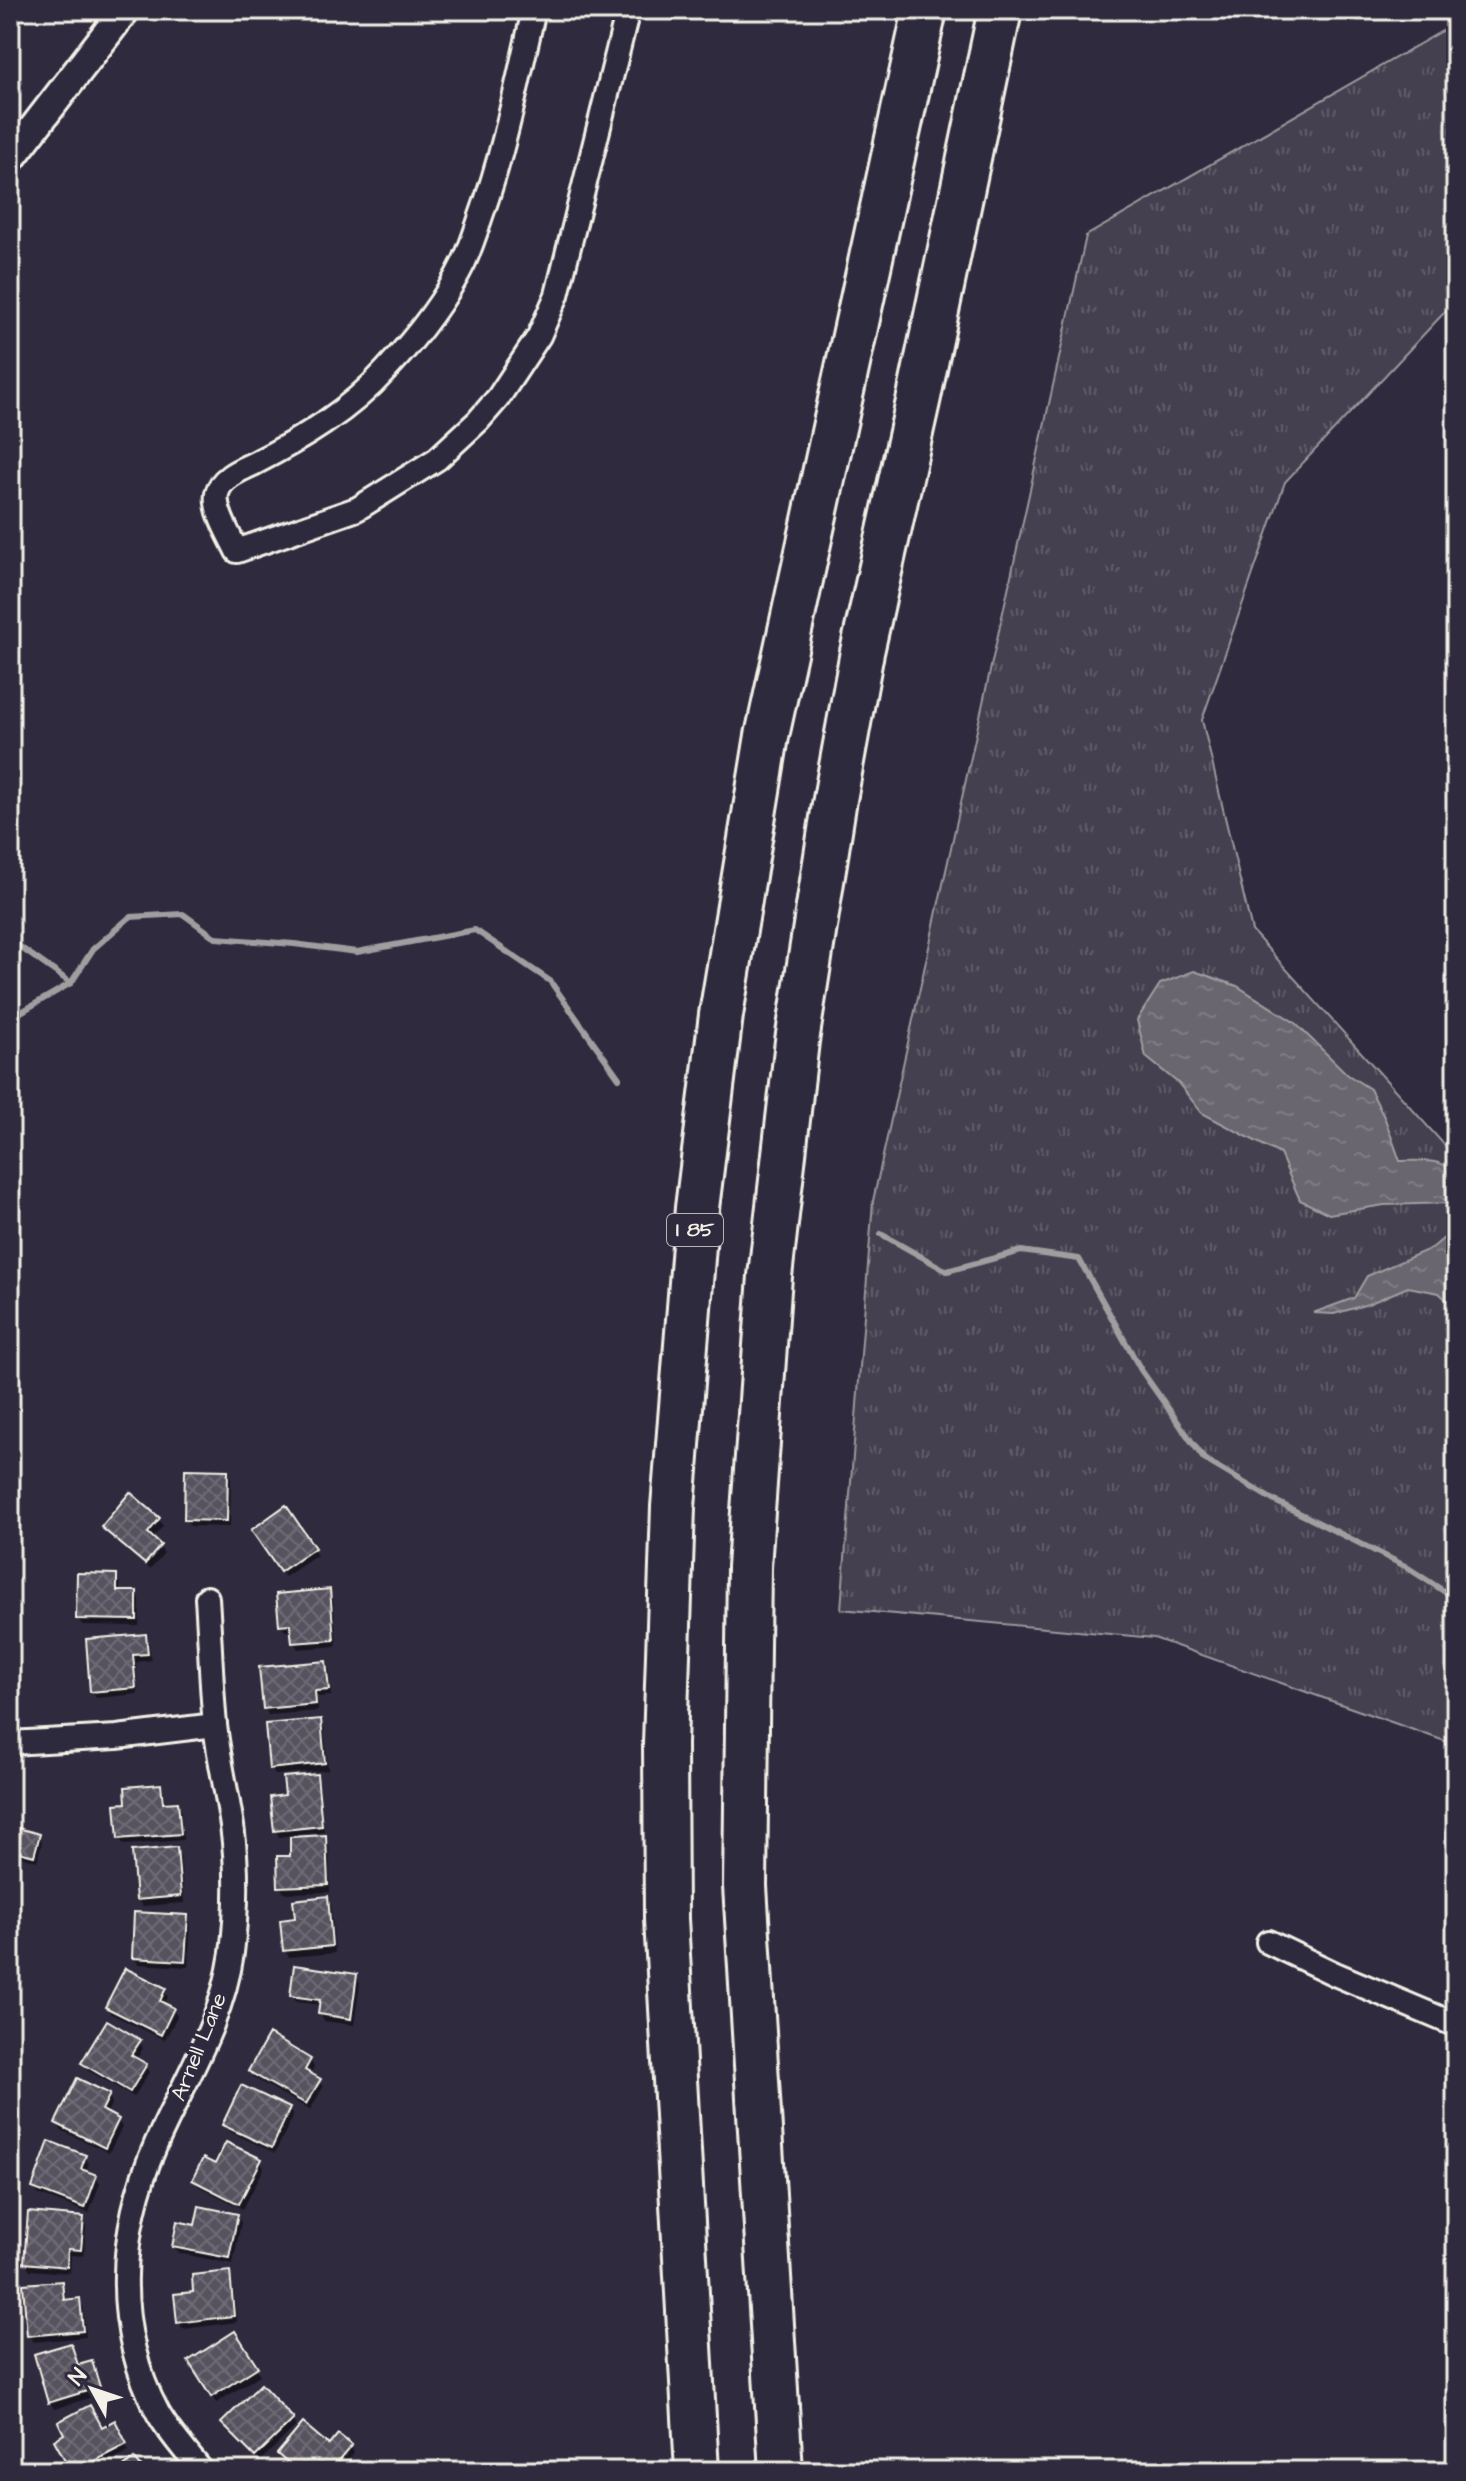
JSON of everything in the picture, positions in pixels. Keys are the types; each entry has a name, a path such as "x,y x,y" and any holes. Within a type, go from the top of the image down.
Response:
{"highway":[{"name":"I 85","path":"697,2471 666,1919 665,1744 673,1507 697,1208 721,1015 767,736 925,10"},
{"path":"781,2471 745,1886 749,1567 770,1276 797,1041 862,652 1000,10"}],"street":[{"path":"10,159 125,10"},
{"path":"534,10 496,173 458,274 411,342 365,392 283,449 233,474 223,483 217,494 218,509 237,551 357,509 437,459 498,398 539,336 557,295 628,10"},
{"name":"Arnell Lane","path":"202,2471 158,2413 138,2367 125,2293 127,2242 138,2193 156,2145 220,2006 231,1956 236,1906 233,1831 215,1725 207,1598"},
{"path":"10,1743 117,1737 215,1725"},
{"path":"1268,1942 1456,2025"}],"green space":[{"path":"1456,23 1456,300 1285,482 1202,720 1252,931 1448,1149 1456,1154 1456,1745 1154,1638 841,1609 873,1201 1086,236"}],"water":[{"path":"1194,971 1237,986 1294,1022 1348,1075 1370,1089 1400,1161 1434,1162 1449,1168 1454,1174 1456,1191 1451,1203 1384,1205 1329,1214 1300,1200 1280,1154 1202,1113 1178,1083 1146,1057 1137,1020 1160,984"},
{"path":"1456,1228 1456,1309 1439,1293 1408,1287 1334,1314 1313,1313 1354,1298 1367,1276 1432,1248"}],"building":[{"path":"185,1469 228,1470 227,1521 184,1520"},
{"path":"130,1492 160,1518 148,1533 161,1545 145,1564 101,1527"},
{"path":"286,1505 315,1548 280,1572 251,1530"},
{"path":"77,1573 117,1574 117,1591 137,1591 137,1620 76,1619"},
{"path":"330,1589 334,1640 292,1643 290,1624 279,1625 276,1594"},
{"path":"10,1624 16,1624 15,1682 10,1682"},
{"path":"146,1634 148,1654 133,1655 136,1688 90,1692 86,1639"},
{"path":"326,1661 329,1690 315,1691 316,1704 263,1709 259,1667"},
{"path":"321,1719 325,1763 269,1769 265,1724"},
{"path":"317,1774 322,1826 274,1831 270,1797 285,1795 283,1777"},
{"path":"161,1784 163,1803 178,1802 181,1834 118,1839 115,1804 126,1803 125,1787"},
{"path":"10,1826 40,1834 34,1856 10,1852"},
{"path":"326,1835 328,1885 278,1887 277,1856 290,1856 290,1837"},
{"path":"177,1847 181,1896 136,1900 132,1851"},
{"path":"328,1896 332,1946 283,1951 280,1920 295,1918 293,1900"},
{"path":"134,1912 188,1915 185,1961 132,1958"},
{"path":"294,1965 357,1974 351,2019 318,2014 320,2000 290,1996"},
{"path":"125,1968 166,1988 160,2001 174,2008 161,2035 105,2007"},
{"path":"107,2020 141,2040 131,2055 147,2064 130,2092 81,2063"},
{"path":"269,2034 311,2059 305,2070 321,2079 306,2104 248,2071"},
{"path":"77,2078 110,2094 102,2110 119,2119 105,2148 55,2123"},
{"path":"241,2085 290,2108 272,2148 222,2125"},
{"path":"49,2141 86,2155 81,2169 97,2175 85,2208 32,2188"},
{"path":"226,2142 262,2159 239,2204 192,2180 203,2158 215,2164"},
{"path":"199,2206 238,2214 229,2258 172,2247 177,2221 195,2225"},
{"path":"28,2212 84,2217 81,2250 68,2249 67,2267 24,2263"},
{"path":"230,2271 234,2316 177,2323 174,2294 193,2292 192,2275"},
{"path":"62,2281 64,2300 80,2298 83,2331 27,2336 23,2284"},
{"path":"235,2331 258,2367 211,2397 188,2361"},
{"path":"71,2343 78,2365 92,2361 100,2387 48,2403 34,2354"},
{"path":"261,2384 294,2419 255,2457 221,2423"},
{"path":"90,2405 102,2427 115,2420 127,2444 71,2471 54,2440 64,2434 58,2422"},
{"path":"303,2423 329,2445 338,2434 352,2445 330,2471 297,2471 277,2454"},
{"path":"134,2458 145,2471 119,2471"}],"waterway":[{"path":"10,940 71,983 93,949 130,917 183,914 216,938 357,952 475,930 550,981 619,1078"},
{"path":"10,1027 16,1015 71,983"},
{"path":"881,1234 947,1271 1021,1251 1079,1259 1141,1370 1204,1459 1273,1500 1405,1566 1456,1599"}]}
